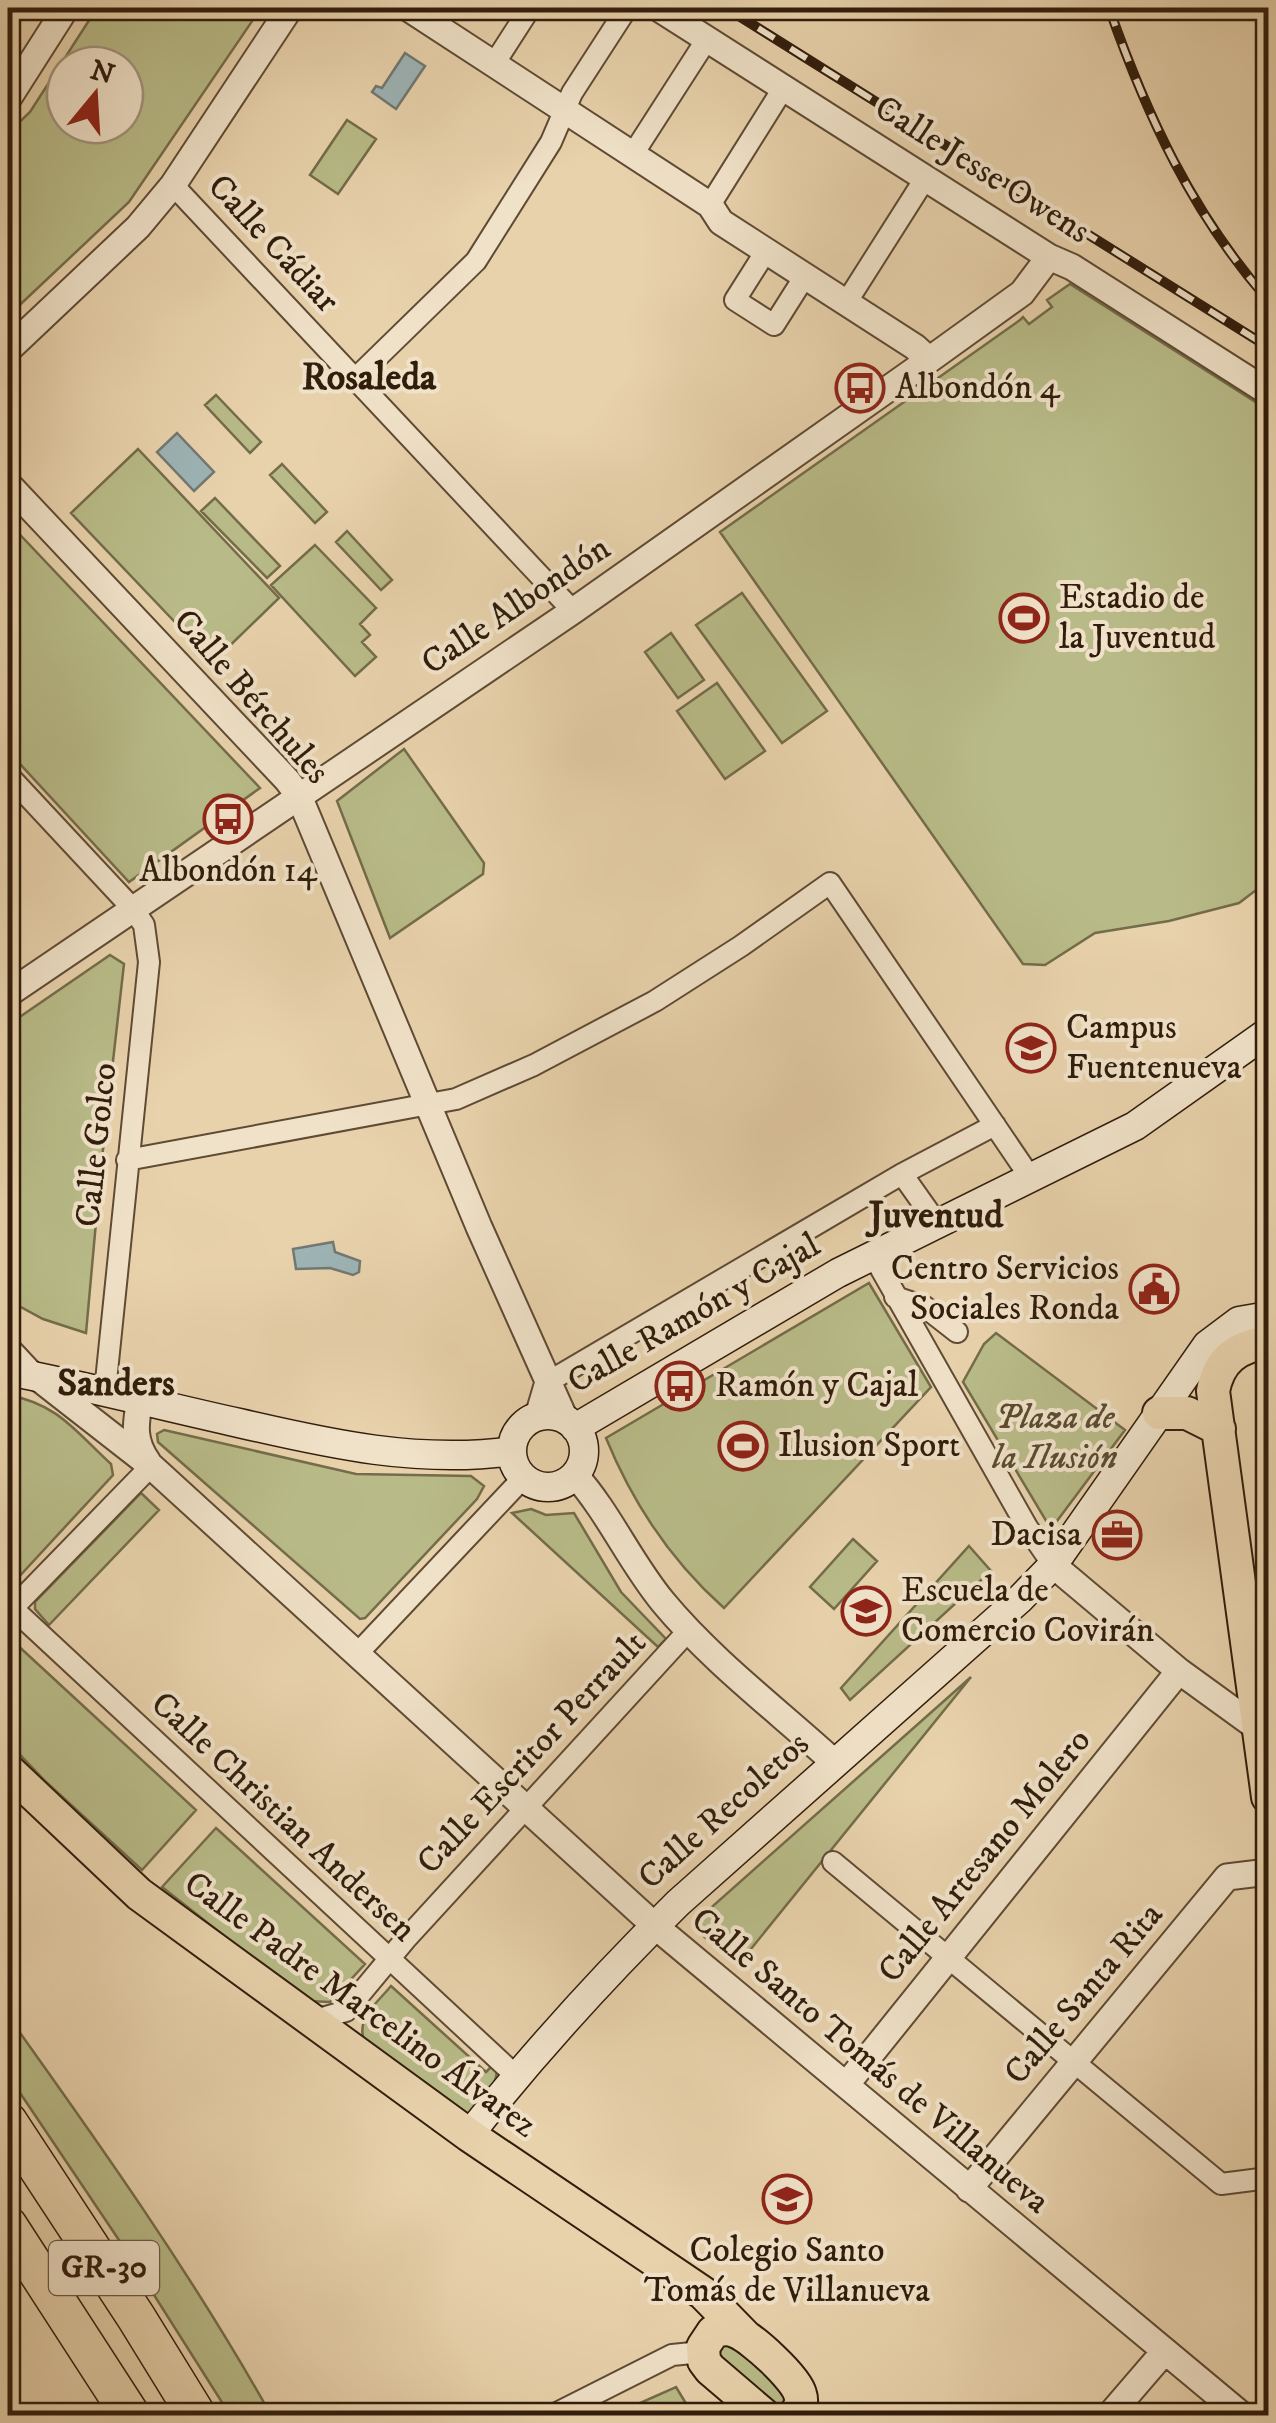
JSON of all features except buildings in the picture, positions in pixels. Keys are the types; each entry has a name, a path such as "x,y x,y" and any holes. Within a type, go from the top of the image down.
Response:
{"highway":[{"name":"GR-30","path":"8,2122 197,2416"},
{"name":"GR-30","path":"8,2226 131,2416"}],"main road":[{"name":"Calle Ramón y Cajal","path":"559,1421 936,1222 1135,1126 1268,1032"},
{"path":"1053,1565 1159,1414 1212,1359 1239,1321 1268,1316"},
{"path":"1212,1359 1268,1342"},
{"path":"1212,1359 1213,1391 1264,1729 1268,1798"},
{"path":"8,1372 368,1450 495,1454 518,1464 536,1484 550,1486 575,1475 584,1456 581,1436 559,1421 519,1429 518,1464"},
{"path":"1159,1414 1188,1413 1219,1429"},
{"name":"Calle Recoletos","path":"469,2135 516,2076 654,1926 1020,1599 1053,1565"},
{"name":"Calle Padre Marcelino Álvarez","path":"8,1770 138,1894 312,2021 344,2027 469,2135 712,2300 795,2382 801,2402 794,2416"},
{"path":"684,2282 704,2322 707,2365 738,2402 765,2416"},
{"path":"704,2347 720,2329 746,2337"}],"street":[{"path":"8,99 66,8"},
{"path":"8,350 138,228 173,185 290,8"},
{"path":"408,8 710,205 721,222 929,360"},
{"path":"494,64 530,8"},
{"path":"355,379 476,262 551,142 564,109 628,8"},
{"name":"Calle Jesse Owens","path":"658,8 1268,392"},
{"path":"633,154 707,39"},
{"path":"710,205 784,88"},
{"path":"846,303 926,177"},
{"name":"Calle Cádiar","path":"173,185 573,610"},
{"path":"766,252 735,300 774,325 805,276"},
{"name":"Calle Albondón","path":"8,994 573,610 929,360 1022,293 1048,257"},
{"name":"Calle Bérchules","path":"8,484 299,796 548,1382"},
{"path":"8,776 133,909"},
{"path":"127,1160 456,1099 613,1024 742,946 830,882 1030,1177"},
{"name":"Calle Golco","path":"104,1391 149,962 144,924 133,909"},
{"name":"Calle Ramón y Cajal","path":"548,1382 902,1174 994,1125"},
{"path":"902,1174 936,1222"},
{"path":"873,1255 1053,1565 1179,1671 1264,1729"},
{"path":"895,1297 925,1306 957,1332 925,1349"},
{"path":"8,1346 37,1377"},
{"name":"Calle Santo Tomás de Villanueva","path":"37,1377 151,1466 654,1926 1243,2416"},
{"path":"548,1382 559,1421"},
{"path":"94,1422 104,1391"},
{"path":"9,1609 151,1466 137,1446 140,1400"},
{"path":"358,1654 518,1464"},
{"path":"575,1475 629,1556 689,1630 834,1762"},
{"name":"Calle Christian Andersen","path":"9,1609 516,2076"},
{"name":"Calle Escritor Perrault","path":"344,2027 389,1958 689,1630"},
{"name":"Calle Artesano Molero","path":"846,2085 1179,1671"},
{"path":"833,1862 1221,2184 1268,2178"},
{"name":"Calle Santa Rita","path":"968,2189 1227,1877 1268,1872"},
{"path":"550,2416 672,2356 704,2347"},
{"path":"1108,2416 1164,2352"}],"green space":[{"path":"97,8 261,8 129,202 8,316 8,133 30,112 45,89 45,145 145,145 145,45 73,45"},
{"path":"347,120 376,139 338,194 310,175"},
{"name":"Estadio de la Juventud","path":"1070,284 1268,410 1268,881 1239,903 1169,921 1095,933 1045,965 1023,964 720,532 1023,317 1029,324 1052,307 1047,300"},
{"path":"216,395 261,442 250,453 205,405"},
{"path":"138,449 279,598 213,662 71,513"},
{"path":"282,464 327,512 315,523 270,475"},
{"path":"215,498 280,566 267,578 201,511"},
{"path":"8,522 260,788 129,882 8,751"},
{"path":"347,531 392,580 381,590 336,542"},
{"path":"315,545 376,608 360,624 370,635 362,642 376,657 355,676 271,585"},
{"path":"742,593 827,711 782,743 696,625"},
{"path":"671,633 704,680 678,698 645,652"},
{"path":"717,683 765,751 725,779 677,711"},
{"path":"404,749 484,863 483,874 390,938 337,801"},
{"path":"110,955 124,964 86,1333 43,1319 8,1300 8,1025"},
{"name":"Ilusion Sport","path":"869,1283 931,1387 724,1608 655,1530 628,1486 606,1438"},
{"name":"Plaza de la Ilusión","path":"996,1333 1125,1430 1051,1529 963,1382 984,1344"},
{"path":"8,1395 40,1405 65,1420 111,1464 113,1475 16,1580 8,1579"},
{"path":"164,1430 356,1474 471,1476 484,1486 477,1499 360,1619 158,1442 157,1434"},
{"path":"141,1493 159,1510 49,1625 35,1609 35,1602"},
{"path":"531,1509 546,1515 574,1513 621,1592 666,1639 658,1647 512,1513"},
{"path":"853,1539 877,1561 834,1609 810,1587"},
{"path":"969,1546 991,1571 850,1700 841,1688"},
{"path":"8,1641 14,1642 196,1810 142,1870 8,1742"},
{"path":"971,1677 738,1965 696,1930 696,1921"},
{"path":"216,1828 365,1964 330,2002 307,2001 162,1887"},
{"path":"391,1986 486,2072 492,2066 497,2072 485,2099 470,2114 464,2117 364,2040 366,2017"},
{"path":"8,2016 178,2262 271,2415 230,2415 8,2075"},
{"path":"726,2338 790,2396 779,2409 715,2359"},
{"path":"676,2387 693,2415 613,2415"}],"water":[{"path":"405,53 425,66 396,109 372,92 376,86 382,88"},
{"path":"177,433 214,472 194,491 157,452"},
{"path":"333,1242 335,1252 360,1261 359,1272 353,1275 330,1268 296,1269 293,1249"}],"railway":[{"path":"726,8 1268,347"},
{"path":"1109,8 1139,87 1174,162 1216,233 1268,300"}],"place":[{"name":"Albondón 4","path":"860,388"},
{"name":"Estadio de la Juventud","path":"1024,618"},
{"name":"Albondón 14","path":"228,819"},
{"name":"Campus Fuentenueva","path":"1031,1048"},
{"name":"Centro Servicios Sociales Ronda","path":"1154,1289"},
{"name":"Ramón y Cajal","path":"680,1386"},
{"name":"Ilusion Sport","path":"743,1446"},
{"name":"Dacisa","path":"1117,1535"},
{"name":"Escuela de Comercio Covirán","path":"866,1611"},
{"name":"Colegio Santo Tomás de Villanueva","path":"787,2199"}],"district":[{"name":"Rosaleda","path":"369,378"},
{"name":"Juventud","path":"936,1216"},
{"name":"Sanders","path":"116,1384"}]}
